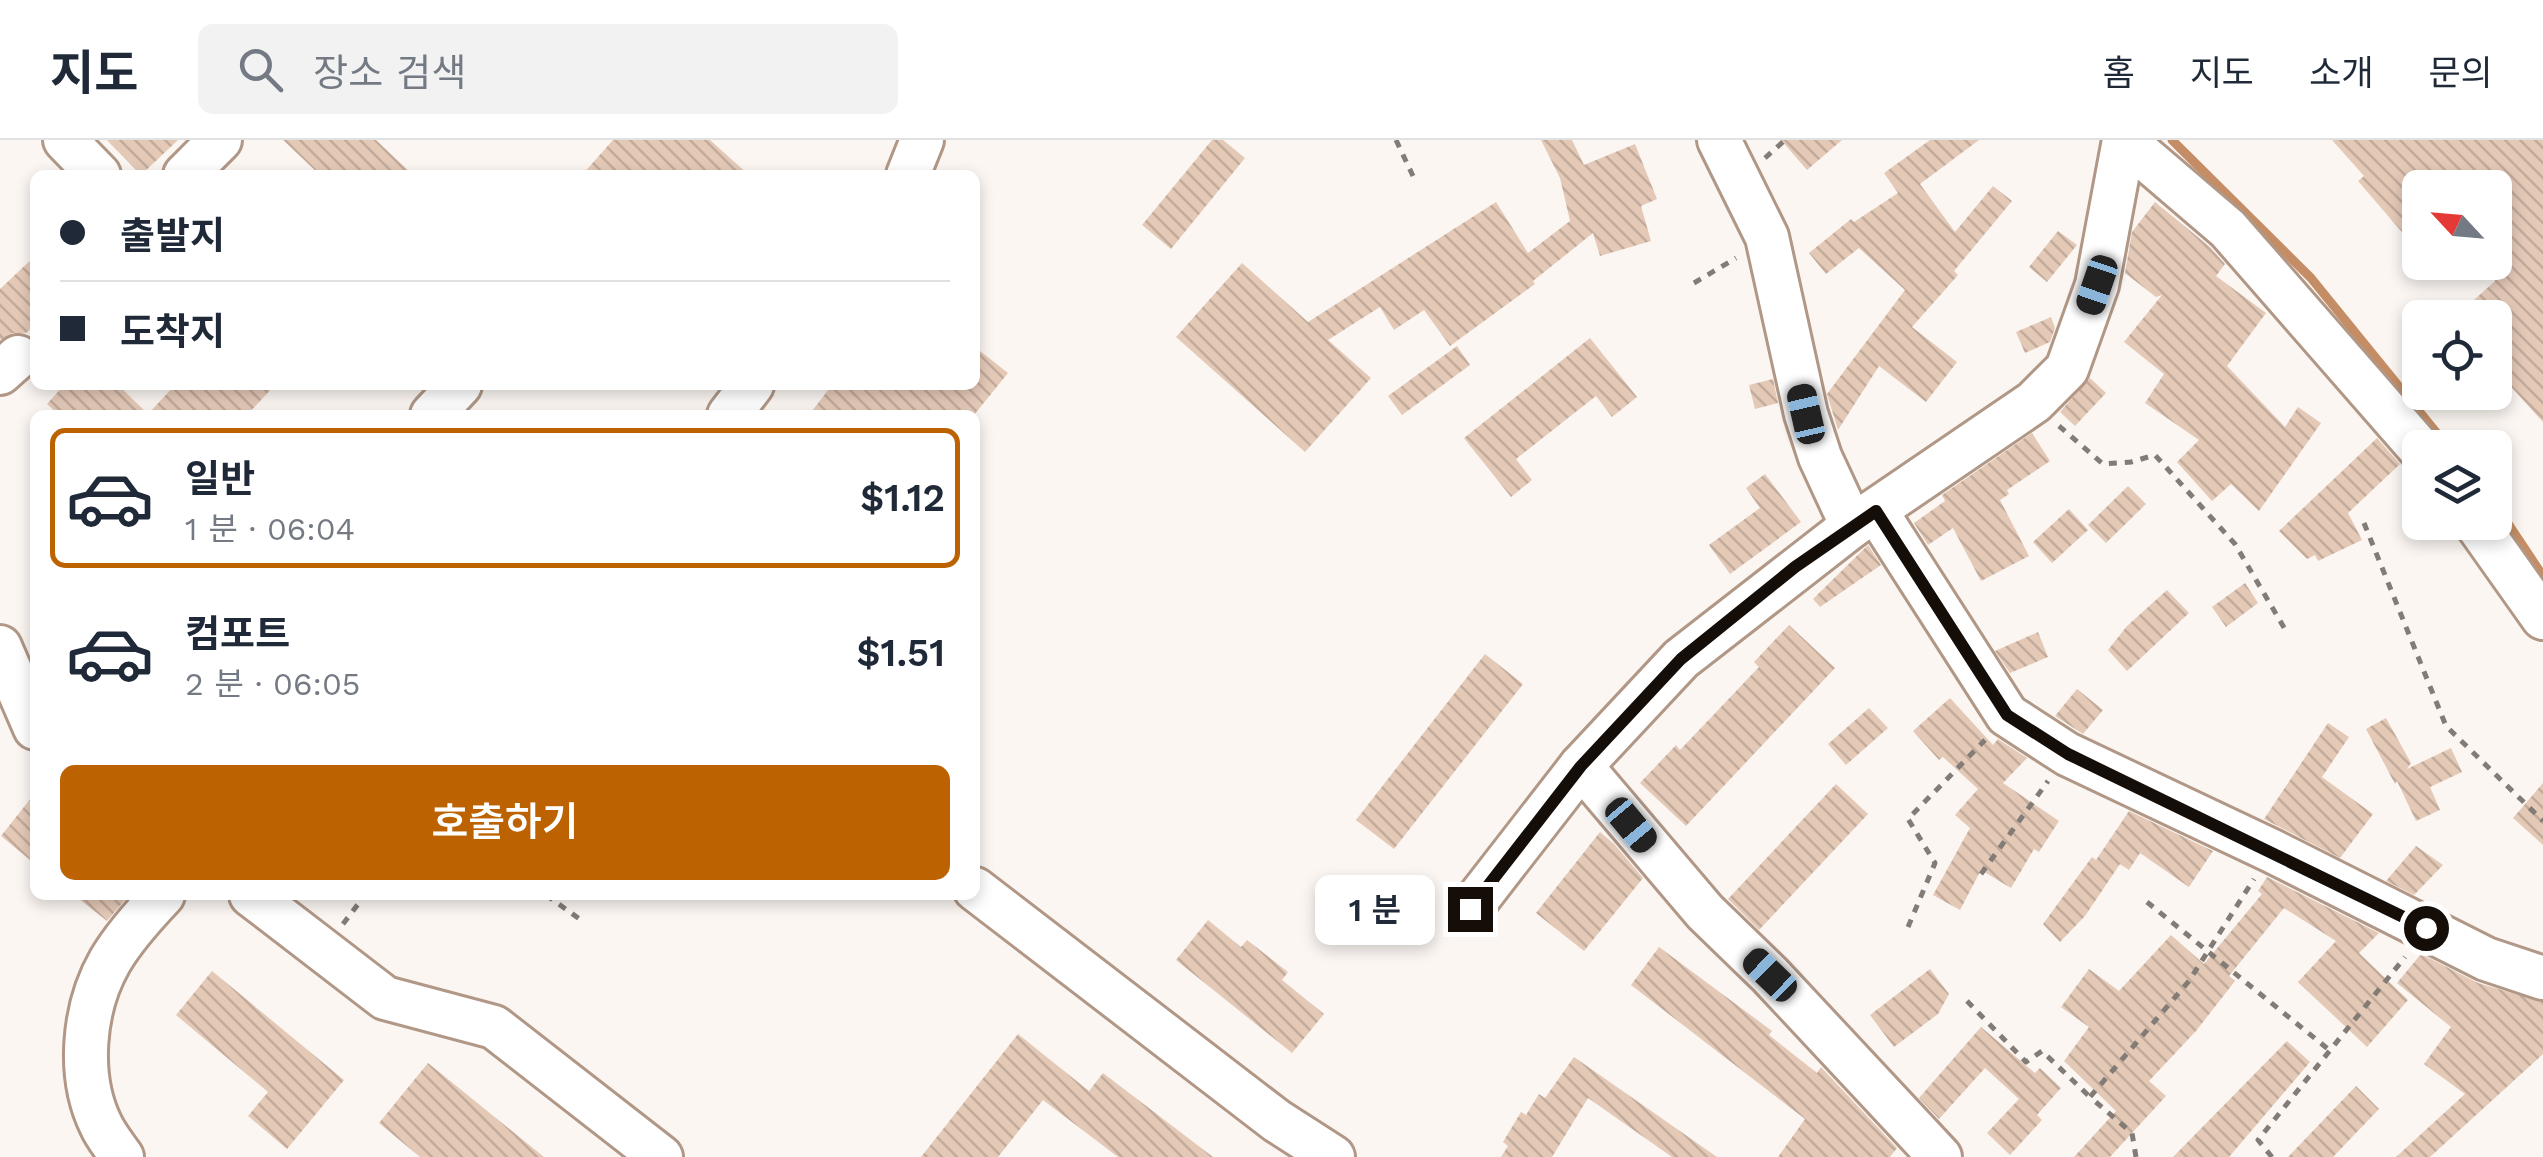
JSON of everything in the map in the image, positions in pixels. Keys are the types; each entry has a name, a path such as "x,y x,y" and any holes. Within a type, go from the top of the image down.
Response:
{"street":[{"path":"65,140 95,170"},
{"path":"190,170 220,140"},
{"path":"910,170 922,140"},
{"path":"1719,140 1768,237 1806,414 1820,456 2007,715 2068,754 2486,958 2543,978"},
{"path":"1470,909 1581,766 1681,659 1864,518 2034,402 2068,369 2097,285 2124,140"},
{"path":"2124,140 2228,229 2403,430"},
{"path":"437,410 455,390"},
{"path":"732,410 748,390"},
{"path":"2489,540 2543,618"},
{"path":"0,647 30,716"},
{"path":"0,714 30,735"},
{"path":"1581,766 1705,912 1770,975 1940,1157"},
{"path":"980,893 1277,1121 1333,1157"},
{"path":"122,1157 101,1125 88,1083 90,1014 109,963 158,900"},
{"path":"258,900 386,998 494,1027 662,1157"}],"path":[{"path":"1396,140 1414,176"},
{"path":"1694,283 1768,237"},
{"path":"2034,402 2103,464 2155,455 2234,544 2286,632"},
{"path":"2364,523 2446,726 2543,821"},
{"path":"1908,926 1935,863 1908,819 2007,715"},
{"path":"1981,874 2068,754"},
{"path":"2090,1097 2188,982 2272,851"},
{"path":"553,900 582,920"},
{"path":"2147,902 2328,1050"},
{"path":"2272,1157 2258,1140 2426,928"},
{"path":"1967,1001 2026,1062 2042,1051 2132,1134 2136,1157"}],"building":[{"path":"107,140 178,140 146,170 136,170"},
{"path":"283,140 376,140 408,170 315,170"},
{"path":"613,140 710,140 743,170 586,170"},
{"path":"1212,140 1223,140 1245,158 1171,249 1142,225"},
{"path":"1541,140 1572,140 1584,165 1635,144 1657,199 1641,206 1651,241 1600,256 1593,233 1533,281 1535,284 1450,346 1424,310 1394,330 1380,307 1328,340 1371,378 1305,452 1176,337 1242,263 1308,322 1496,202 1528,253 1570,221 1560,178"},
{"path":"1781,140 1842,140 1807,170"},
{"path":"1930,140 1979,140 1920,184 1955,232 1993,186 2012,201 1954,271 1958,275 1912,327 1957,362 1926,402 1879,366 1838,430 1827,394 1905,290 1859,248 1826,274 1809,253 1851,219 1854,222 1898,193 1884,173"},
{"path":"2332,140 2543,140 2543,422 2512,388 2512,300 2474,300 2495,280 2512,280 2512,170 2402,170 2402,232 2358,181 2364,176"},
{"path":"2155,202 2225,264 2216,276 2266,313 2227,366 2285,427 2298,407 2321,423 2259,511 2231,484 2212,501 2177,462 2199,440 2145,403 2164,374 2124,342 2162,295 2156,297 2125,273 2132,232"},
{"path":"2058,231 2077,245 2047,282 2029,267"},
{"path":"30,261 30,329 26,333 12,333 0,340 0,289"},
{"path":"2051,317 2055,328 2050,342 2025,353 2016,332"},
{"path":"1590,338 1637,397 1612,417 1596,396 1516,459 1532,480 1511,497 1464,438"},
{"path":"1457,346 1470,365 1402,415 1388,396"},
{"path":"980,351 1008,373 978,410 813,410 828,390 980,390"},
{"path":"2090,378 2106,393 2075,426 2060,412"},
{"path":"1773,379 1778,403 1755,409 1749,385"},
{"path":"60,390 123,390 144,410 54,410 47,404"},
{"path":"170,390 270,390 252,410 152,410"},
{"path":"2032,433 2050,461 2007,490 2009,494 2000,500 2029,556 1981,581 1953,528 1928,545 1914,523 1945,501 1942,495"},
{"path":"2377,438 2400,464 2348,513 2362,540 2318,561 2315,555 2307,559 2279,531"},
{"path":"1765,474 1801,522 1730,574 1709,545 1760,508 1746,488"},
{"path":"2128,486 2146,504 2106,543 2088,525"},
{"path":"2069,509 2088,530 2052,563 2033,542"},
{"path":"1868,545 1881,565 1820,607 1813,599"},
{"path":"2245,583 2258,603 2226,627 2212,607"},
{"path":"2167,590 2189,613 2127,671 2108,650 2127,626"},
{"path":"1789,625 1835,668 1686,826 1640,783 1676,745 1680,750 1759,667 1754,662"},
{"path":"2038,632 2048,657 2010,673 1995,651"},
{"path":"1485,654 1523,684 1394,849 1356,820"},
{"path":"2077,689 2103,710 2083,734 2055,716"},
{"path":"1950,698 1993,745 1998,739 2027,758 2003,783 2059,821 2039,852 2034,849 2011,888 1981,870 1960,910 1933,895 1970,828 1955,815 1978,789 1943,757 1939,760 1913,731"},
{"path":"1869,708 1888,728 1846,765 1828,744"},
{"path":"2386,718 2411,763 2407,769 2451,748 2462,772 2430,787 2440,810 2416,821 2366,729"},
{"path":"2328,723 2349,737 2322,777 2373,814 2340,858 2264,819"},
{"path":"2543,783 2543,845 2513,818"},
{"path":"1836,784 1868,814 1759,930 1728,899"},
{"path":"30,799 30,860 1,836"},
{"path":"2129,811 2213,851 2189,887 2140,853 2129,870 2120,864 2085,916 2060,942 2043,924 2092,857 2096,860"},
{"path":"1600,832 1643,878 1584,951 1536,913"},
{"path":"2416,846 2443,865 2414,895 2386,881"},
{"path":"2267,877 2379,933 2359,953 2408,1000 2367,1047 2298,982 2336,941 2284,908 2229,976 2235,981 2196,1031 2149,1081 2166,1096 2110,1157 2074,1157 2116,1111 2064,1061 2089,1027 2061,1007 2089,969 2119,991 2171,935 2204,964 2262,894 2258,891"},
{"path":"80,900 125,900 107,921"},
{"path":"1208,920 1241,947 1247,940 1288,972 1282,980 1324,1014 1292,1053 1176,960"},
{"path":"1659,947 1772,1031 1769,1035 1817,1073 1821,1067 1897,1148 1890,1157 1778,1157 1805,1119 1631,985"},
{"path":"2421,954 2478,983 2543,1002 2543,1054 2430,1157 2396,1157 2465,1094 2424,1064 2451,1027 2397,983"},
{"path":"1930,969 1949,994 1938,1014 1894,1047 1870,1015"},
{"path":"212,971 344,1080 287,1149 248,1116 268,1092 176,1015"},
{"path":"1981,1027 2035,1073 2040,1068 2061,1088 2037,1115 2042,1120 2010,1155 1987,1133 2019,1099 1985,1068 1939,1119 1919,1098"},
{"path":"1018,1034 1089,1091 1103,1073 1213,1157 1118,1157 1043,1100 998,1157 921,1157"},
{"path":"2287,1041 2310,1062 2229,1157 2173,1157"},
{"path":"1574,1057 1717,1157 1672,1157 1588,1098 1552,1157 1501,1157 1508,1146 1503,1142 1521,1112 1526,1115 1539,1094 1545,1098"},
{"path":"428,1063 544,1157 420,1157 379,1123"},
{"path":"2356,1086 2379,1109 2333,1157 2288,1157"}],"waterway":[{"path":"2172,140 2311,278 2434,430"},
{"path":"2512,530 2543,576"}],"route":[{"path":"1470,909 1581,766 1681,659 1795,567 1876,511 2007,715 2068,754 2426,928"}]}
